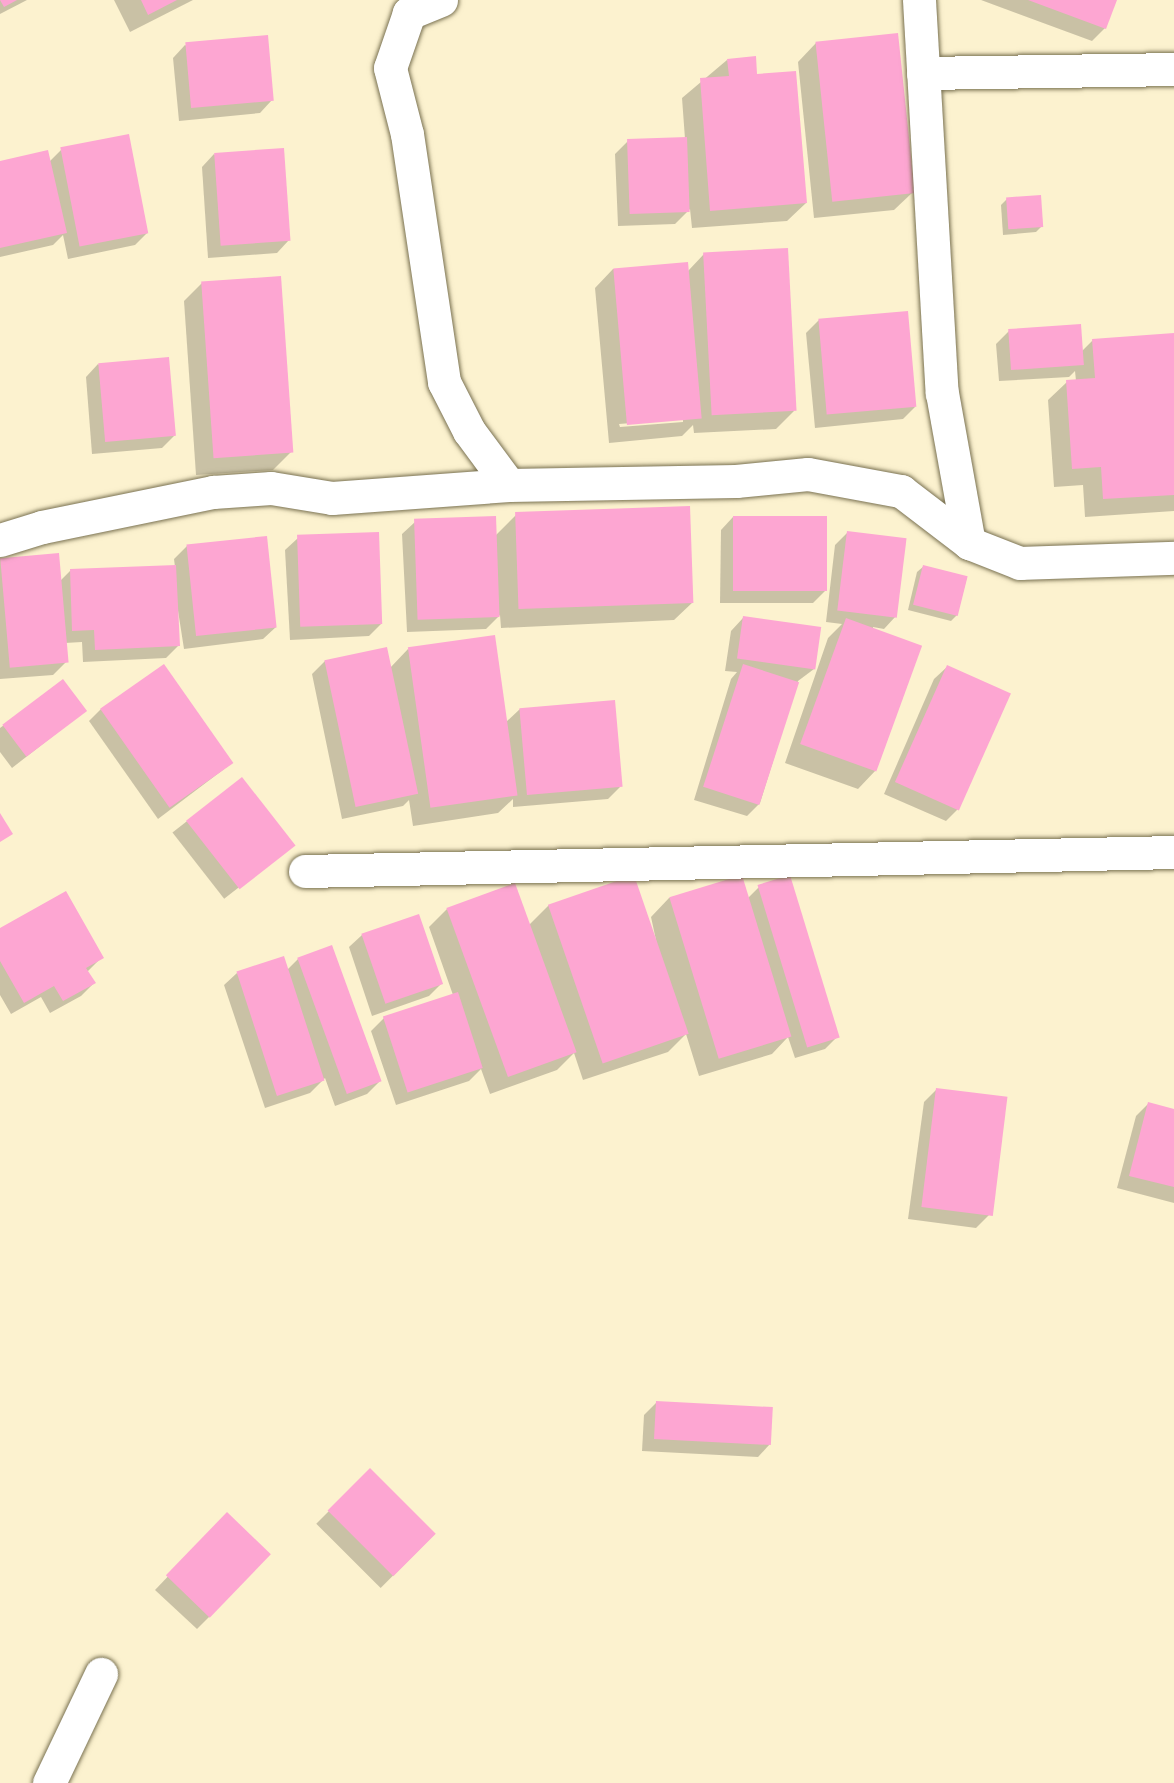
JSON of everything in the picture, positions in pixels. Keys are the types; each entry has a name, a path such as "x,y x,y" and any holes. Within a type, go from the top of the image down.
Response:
{"street":[{"path":"441,0 409,13 390,68 407,134 444,382 469,431 509,484"},
{"path":"919,0 942,393 969,543"},
{"path":"923,74 1174,69"},
{"path":"0,540 42,527 213,492 271,488 332,498 509,484 736,481 808,474 901,491 969,543 1020,562 1174,558"},
{"path":"305,871 1174,852"},
{"path":"49,1783 101,1674"}],"building":[{"path":"0,0 17,0 4,7"},
{"path":"141,0 177,0 148,15"},
{"path":"1028,0 1117,0 1106,29"},
{"path":"898,33 915,193 832,202 815,42"},
{"path":"268,35 274,101 191,108 185,42"},
{"path":"756,56 757,74 796,71 807,203 710,211 700,78 729,76 727,59"},
{"path":"129,134 148,233 80,247 60,147"},
{"path":"687,137 690,212 630,214 627,139"},
{"path":"284,148 290,241 221,246 214,153"},
{"path":"48,150 67,233 0,248 0,161"},
{"path":"1041,195 1043,227 1008,229 1006,197"},
{"path":"788,248 797,411 712,415 703,252"},
{"path":"688,262 702,418 627,425 613,269"},
{"path":"281,276 293,453 214,458 201,282"},
{"path":"908,311 916,407 827,414 818,319"},
{"path":"1081,324 1084,365 1011,370 1008,329"},
{"path":"1174,333 1174,495 1103,499 1101,467 1072,469 1066,380 1095,378 1092,339"},
{"path":"169,357 176,436 105,442 98,363"},
{"path":"690,506 693,603 518,609 515,512"},
{"path":"496,516 500,617 418,620 414,519"},
{"path":"733,516 827,516 827,591 733,591"},
{"path":"847,531 907,538 897,618 837,610"},
{"path":"379,532 382,624 300,627 297,535"},
{"path":"267,536 277,627 196,636 186,544"},
{"path":"59,553 69,663 10,668 0,558"},
{"path":"176,565 180,646 95,650 94,630 72,631 70,569"},
{"path":"923,565 968,576 958,616 913,605"},
{"path":"743,616 821,627 815,670 737,659"},
{"path":"846,618 922,646 876,772 800,744"},
{"path":"495,635 518,795 430,808 408,647"},
{"path":"387,647 418,794 356,807 324,660"},
{"path":"164,664 233,763 170,808 100,709"},
{"path":"743,664 799,682 759,805 703,787"},
{"path":"947,665 1011,693 959,810 895,782"},
{"path":"63,679 87,711 26,757 2,725"},
{"path":"615,700 623,787 527,795 519,708"},
{"path":"242,777 296,846 240,889 186,821"},
{"path":"0,813 13,834 0,842"},
{"path":"634,875 689,1034 603,1063 548,905"},
{"path":"742,875 791,1037 719,1059 669,897"},
{"path":"790,875 840,1038 807,1048 757,885"},
{"path":"515,883 577,1052 508,1077 446,908"},
{"path":"66,891 104,958 86,968 96,983 63,1001 54,986 24,1003 0,961 0,928"},
{"path":"419,914 443,984 385,1004 361,934"},
{"path":"332,945 382,1081 347,1094 297,958"},
{"path":"284,956 324,1081 277,1096 236,971"},
{"path":"458,992 483,1068 408,1092 383,1016"},
{"path":"936,1088 1007,1097 993,1216 921,1207"},
{"path":"1148,1102 1174,1109 1174,1187 1129,1176"},
{"path":"656,1401 773,1407 771,1445 654,1439"},
{"path":"370,1468 436,1534 393,1576 328,1510"},
{"path":"227,1512 271,1554 210,1618 166,1575"}]}
